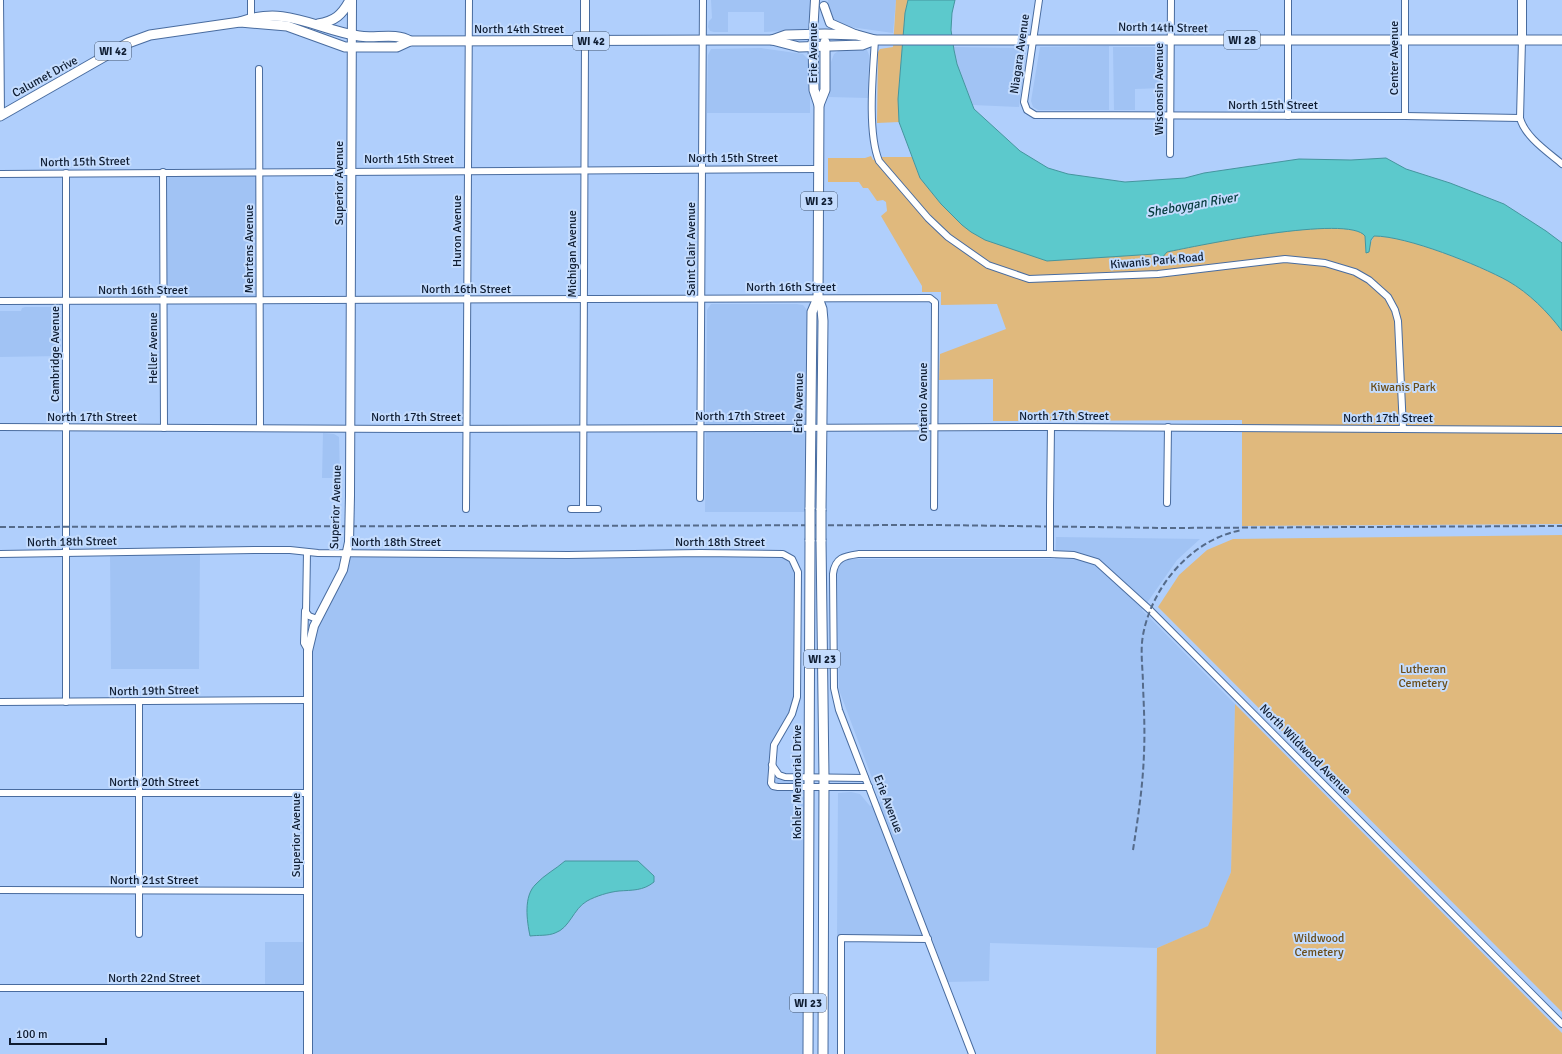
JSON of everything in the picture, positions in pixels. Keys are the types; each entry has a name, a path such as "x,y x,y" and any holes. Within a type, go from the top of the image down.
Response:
{"main road":[{"path":"318,24 331,21 339,17 351,0"},
{"name":"North 14th Street","path":"240,22 251,18 276,15 318,24 352,35 393,37 410,41 772,40 793,46 813,47 864,45 875,40"},
{"name":"Calumet Drive","path":"1,116 138,38 240,22"},
{"name":"North 14th Street","path":"240,22 287,26 345,47 397,46 410,41"},
{"name":"North 14th Street","path":"772,40 784,35 813,34 857,35 875,40 1522,40"},
{"name":"Erie Avenue","path":"813,34 814,92 819,105"},
{"name":"Erie Avenue","path":"824,778 821,540 823,315 818,298 819,105 824,92 825,34"},
{"name":"WI 28","path":"1522,40 1562,40"},
{"name":"Erie Avenue","path":"810,509 812,312 818,298"},
{"name":"Kohler Memorial Drive","path":"808,1054 810,509"},
{"name":"WI 23","path":"823,1054 824,778"}],"street":[{"path":"0,0 1,116"},
{"path":"251,0 251,18"},
{"name":"Superior Avenue","path":"308,1054 308,650 310,638 318,619 339,580 349,542 351,0"},
{"name":"Huron Avenue","path":"466,509 469,0"},
{"name":"Michigan Avenue","path":"583,509 586,0"},
{"name":"Saint Clair Avenue","path":"700,498 703,0"},
{"name":"Erie Avenue","path":"813,34 815,0"},
{"name":"Niagara Avenue","path":"1028,111 1024,102 1039,0"},
{"name":"Wisconsin Avenue","path":"1170,154 1171,0"},
{"path":"1288,0 1288,116"},
{"name":"Center Avenue","path":"1405,0 1405,116"},
{"path":"1522,0 1520,118 1522,124 1530,135 1562,164"},
{"path":"824,3 830,23 857,35"},
{"name":"Erie Avenue","path":"824,3 825,34"},
{"name":"Kiwanis Park Road","path":"875,40 873,135 876,152 880,161 928,218 948,237 973,256 988,265 1029,279 1158,274 1291,259 1325,263 1355,272 1369,280 1388,297 1395,310 1398,321 1403,429"},
{"name":"Mehrtens Avenue","path":"259,70 260,428"},
{"name":"North 15th Street","path":"1028,111 1033,115 1041,116 1405,116 1520,118"},
{"name":"North 15th Street","path":"0,174 351,170 819,169"},
{"name":"Heller Avenue","path":"163,172 164,428"},
{"name":"Cambridge Avenue","path":"66,173 66,702"},
{"name":"North 16th Street","path":"0,301 260,302 467,299 933,299"},
{"name":"Ontario Avenue","path":"933,299 935,302 934,507"},
{"name":"North 17th Street","path":"0,427 1168,427 1562,430"},
{"path":"1050,554 1051,427"},
{"path":"1167,504 1168,427"},
{"path":"571,509 598,509"},
{"name":"North 18th Street","path":"0,554 66,554 192,550 288,550 347,553 568,555 776,553 785,555 792,559 798,572 797,697 792,714 774,745 772,765"},
{"path":"307,552 304,643 308,650"},
{"name":"Erie Avenue","path":"972,1054 839,710 834,688 833,574 836,562 843,556 859,554 1050,554"},
{"name":"North Wildwood Avenue","path":"1050,554 1086,557 1097,562 1109,571 1248,708 1562,1024"},
{"path":"306,600 307,614 318,619"},
{"name":"North 19th Street","path":"0,702 308,700"},
{"path":"139,702 139,934"},
{"path":"772,765 776,772 783,776 809,778 865,778"},
{"path":"772,765 771,781 773,786 809,788 869,787"},
{"name":"North 20th Street","path":"0,793 308,793"},
{"name":"North 21st Street","path":"0,890 308,891"},
{"path":"841,1054 841,938 928,939"},
{"name":"North 22nd Street","path":"0,988 308,988"}],"shaded area":[{"path":"711,0 810,0 810,23 808,28 803,30 764,32 764,12 728,12 728,32 714,32 710,31 708,27 709,21 712,18"},
{"path":"828,0 896,0 893,33 843,26 833,21 828,11"},
{"path":"1109,46 1109,110 1038,110 1033,107 1031,101 1040,47"},
{"path":"953,47 1024,48 1026,53 1019,107 973,105 957,64"},
{"path":"1113,47 1158,47 1164,50 1164,88 1135,89 1135,110 1114,110"},
{"path":"761,48 803,54 809,60 810,113 707,113 708,55 711,49"},
{"path":"840,50 867,50 869,55 868,98 829,97 831,62 834,54"},
{"path":"259,171 260,302 164,301 163,172"},
{"path":"711,304 797,304 803,305 807,310 806,512 705,512 707,310"},
{"path":"58,307 61,310 61,356 0,357 0,311 21,311 22,308"},
{"path":"323,433 334,434 339,437 340,478 322,478"},
{"path":"1056,537 1200,539 1177,560 1142,610 1235,704 1231,872 1209,926 1157,948 990,943 989,981 948,982 931,936 837,935 838,793 851,792 860,794 870,806 881,802 839,690 837,569 842,562 850,559 1055,559"},
{"path":"200,550 199,669 111,669 110,552"},
{"path":"347,553 782,554 796,566 797,697 777,739 774,779 809,777 808,1054 308,1054 308,989 265,989 265,942 308,942 309,646"}],"green space":[{"path":"896,0 908,0 905,13 898,99 899,122 877,123 878,52 880,49 893,47"},
{"name":"Kiwanis Park","path":"871,156 873,160 882,157 912,157 920,178 941,204 971,232 986,240 1047,260 1155,254 1161,259 1167,252 1238,237 1294,229 1344,229 1363,233 1365,236 1366,253 1374,236 1388,237 1442,252 1508,281 1538,303 1562,331 1562,524 1242,526 1242,420 993,421 993,379 939,380 940,354 1006,329 997,304 941,305 941,292 922,292 922,286 881,216 887,211 886,202 883,200 877,201 868,188 863,188 859,182 828,182 828,158 865,158"},
{"name":"Lutheran Cemetery","path":"1562,535 1562,1012 1158,607 1179,575 1207,550 1233,539"},
{"name":"Wildwood Cemetery","path":"1235,704 1562,1033 1562,1054 1156,1054 1157,948 1208,926 1231,872"}],"water":[{"name":"Sheboygan River","path":"908,0 955,0 952,13 951,30 954,50 957,64 974,109 1020,151 1048,168 1068,174 1125,182 1185,178 1204,173 1299,159 1351,160 1386,158 1406,169 1450,183 1504,204 1562,243 1562,331 1551,317 1531,297 1495,274 1442,252 1388,237 1374,236 1371,240 1369,252 1366,253 1365,236 1353,230 1331,228 1238,238 1167,252 1161,259 1155,254 1047,261 985,240 962,225 941,204 920,178 899,122 898,99 905,13"},
{"path":"565,861 638,861 654,876 654,882 642,889 611,892 594,897 582,904 560,931 549,935 530,936 527,909 529,895 536,884"}],"railway":[{"path":"0,527 934,525 1167,528 1562,526"},
{"path":"1133,850 1140,802 1143,765 1144,728 1142,648 1143,635 1148,617 1155,599 1165,583 1191,554 1207,543 1224,535 1242,530"}]}
